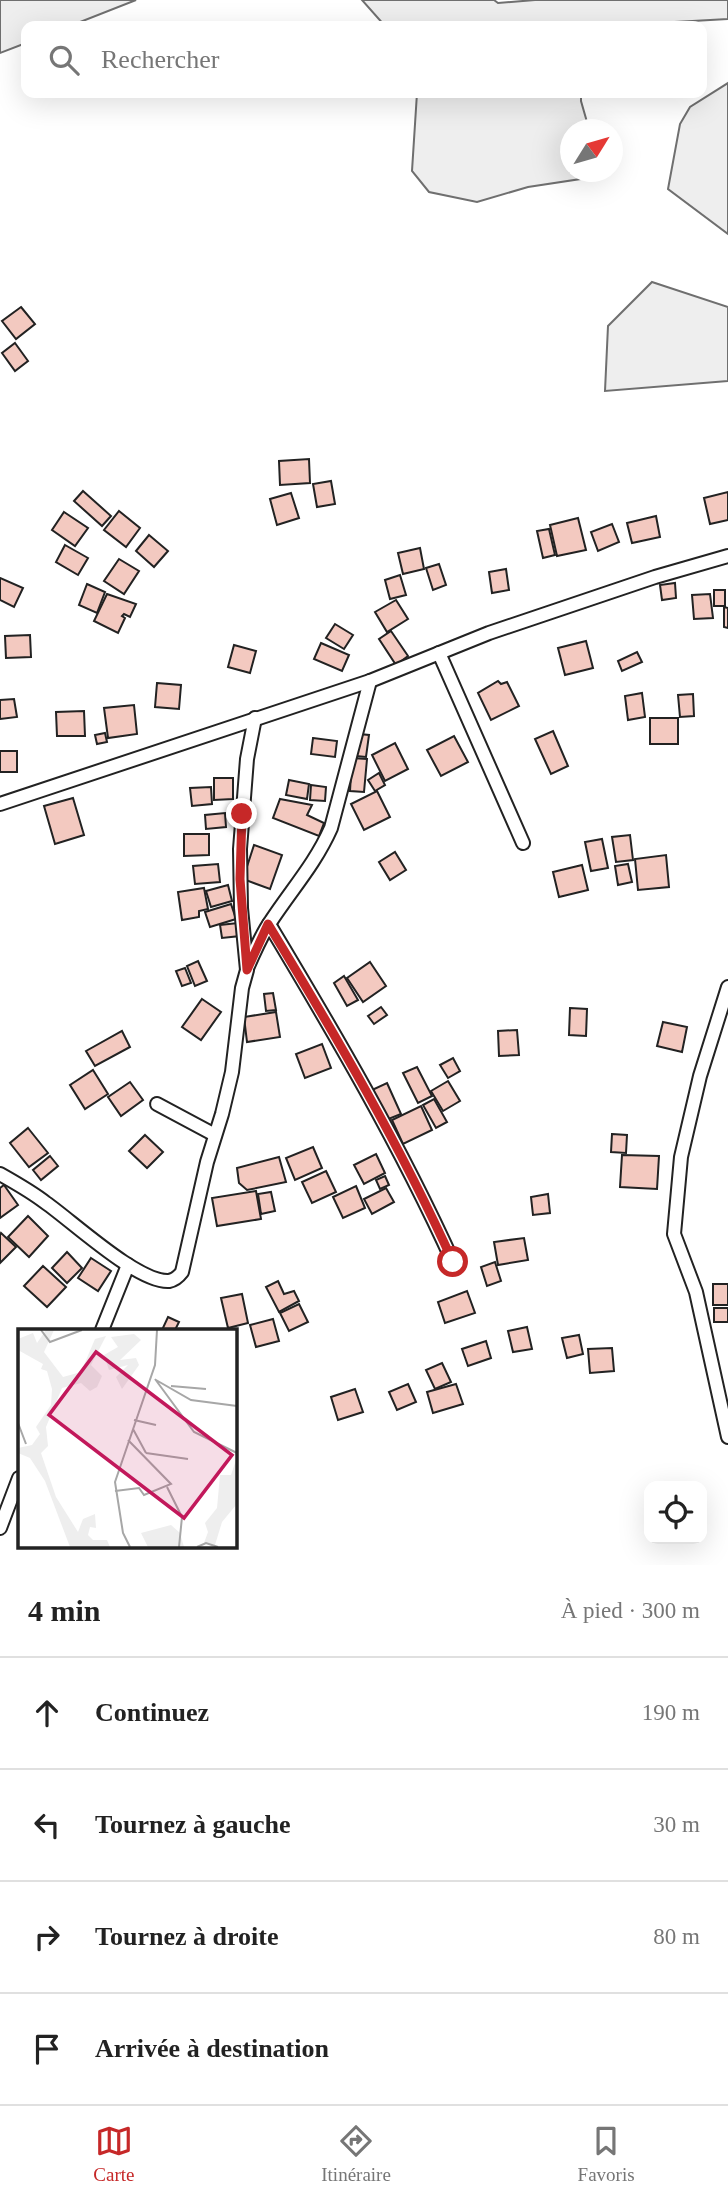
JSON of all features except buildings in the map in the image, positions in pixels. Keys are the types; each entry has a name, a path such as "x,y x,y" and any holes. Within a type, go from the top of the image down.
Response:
{"street":[{"path":"0,804 370,681 489,633 655,577 728,556"},
{"path":"439,653 523,843"},
{"path":"0,1174 45,1201 128,1265 150,1277 169,1281 182,1272 206,1162 232,1072 242,988 247,970 268,924 300,884 331,828 370,681"},
{"path":"247,970 241,908 240,849 247,758 255,718"},
{"path":"268,924 377,1110 430,1211 453,1262"},
{"path":"728,987 700,1076 681,1157 674,1234 696,1292 728,1437"},
{"path":"157,1104 215,1135"},
{"path":"103,1329 128,1265"},
{"path":"0,1528 18,1481"}],"shaded area":[{"path":"0,0 136,0 83,21 21,21 21,45 0,53"},
{"path":"362,0 494,0 498,3 535,0 728,0 728,19 381,21"},
{"path":"728,83 728,234 668,189 680,124 690,107"},
{"path":"417,98 581,98 586,119 560,119 561,182 528,187 477,202 429,192 412,171"},
{"path":"652,282 728,307 728,381 605,391 608,326"}],"route":[{"path":"242,814 240,879 247,970 268,924 377,1110 430,1211 453,1262"}]}
